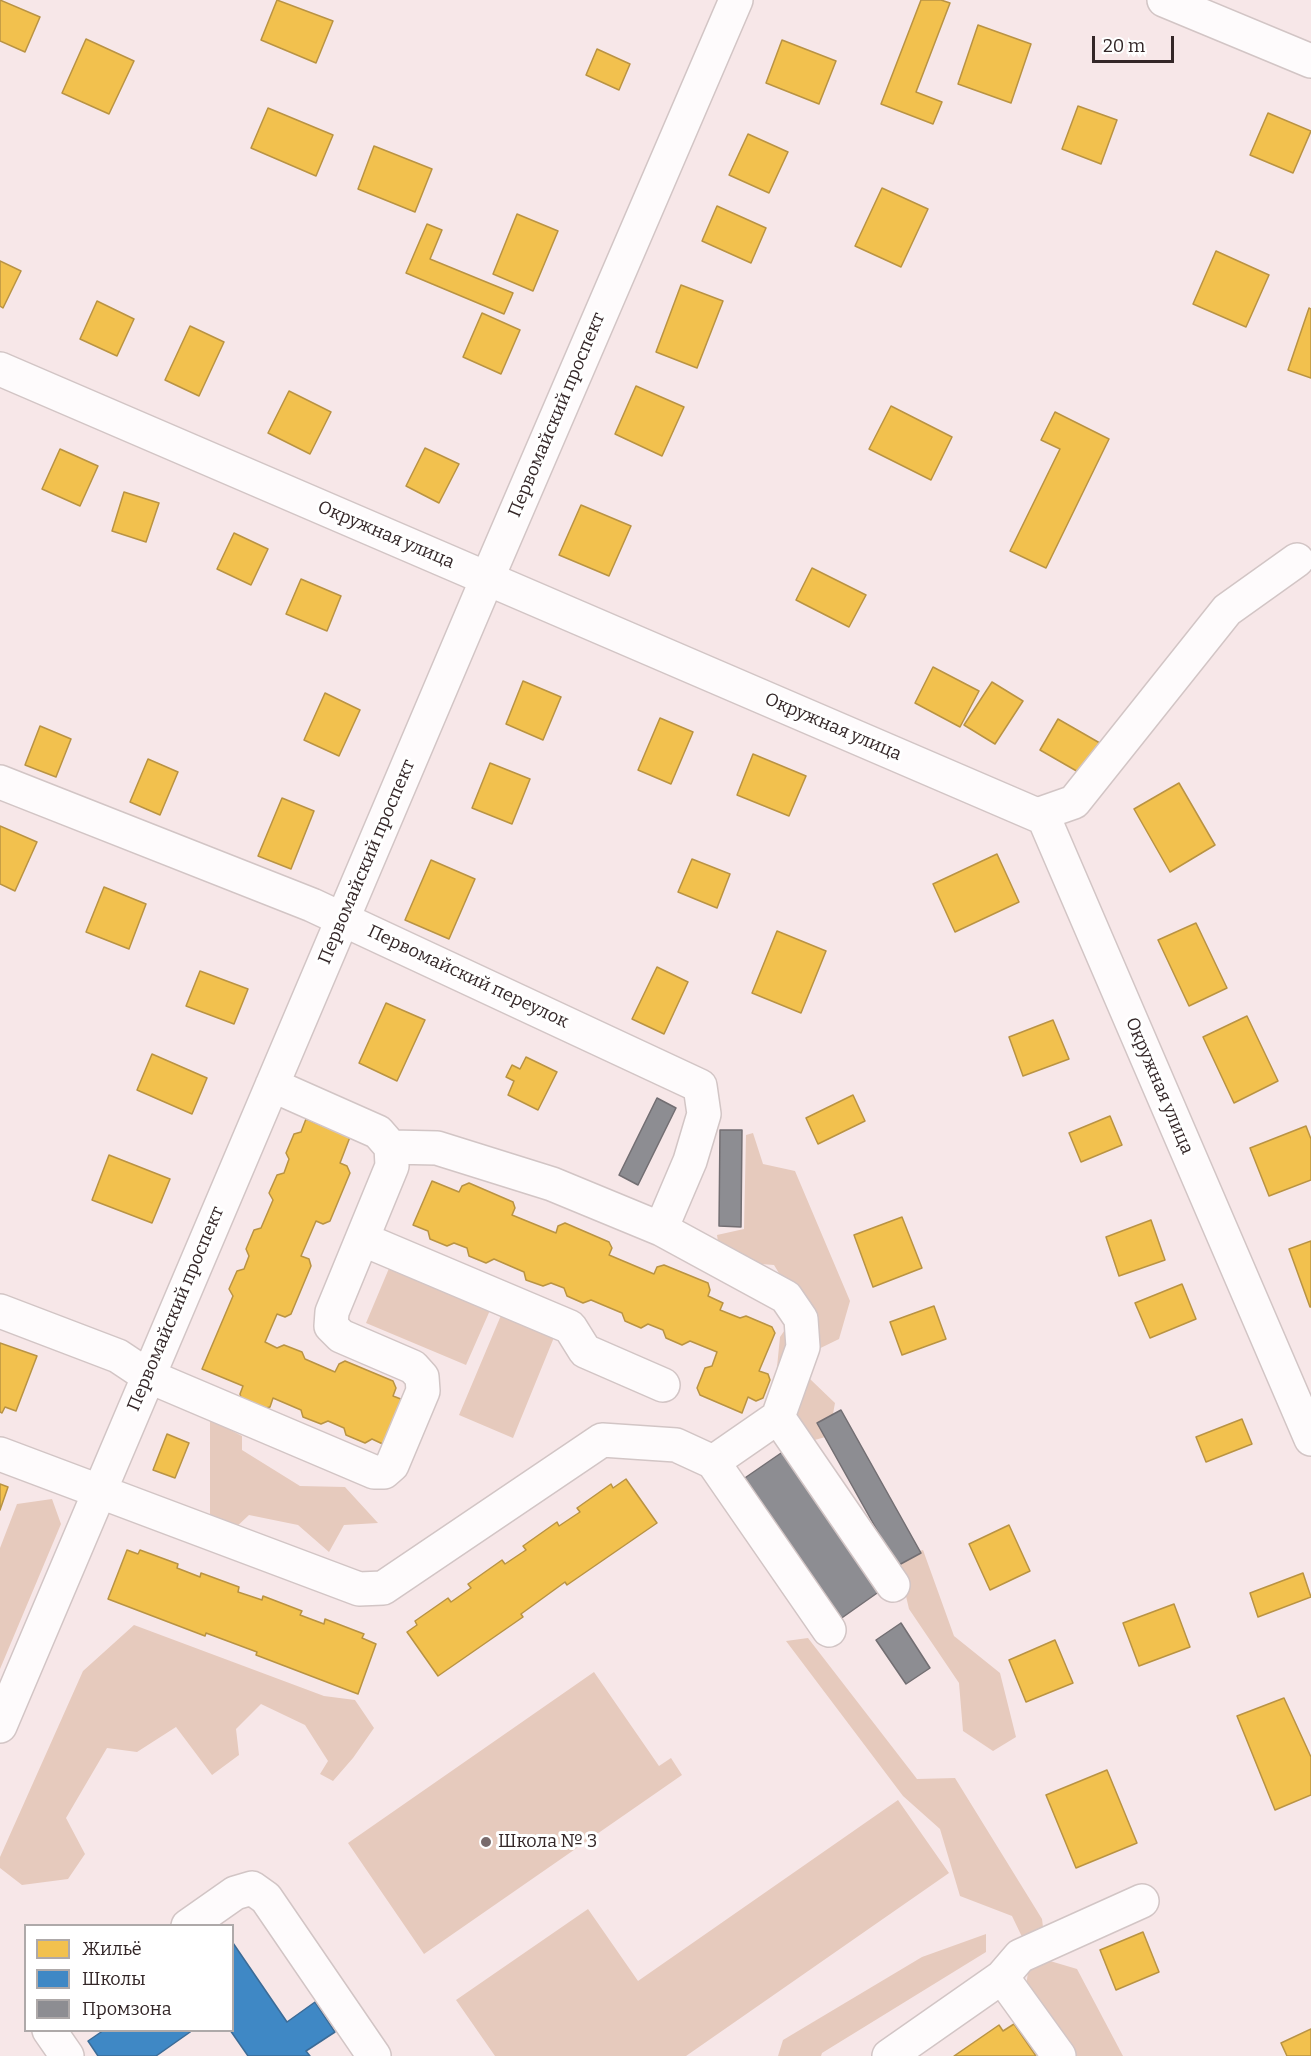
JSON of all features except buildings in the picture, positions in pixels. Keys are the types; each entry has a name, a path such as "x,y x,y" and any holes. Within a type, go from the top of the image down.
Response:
{"street":[{"name":"Первомайский проспект","path":"0,1726 342,919 736,0"},
{"path":"1164,0 1311,61"},
{"name":"Окружная улица","path":"0,369 1044,818 1311,1439"},
{"path":"1037,815 1074,802 1227,610 1297,560"},
{"name":"Первомайский переулок","path":"0,782 342,919 700,1086 704,1114 690,1161 661,1229"},
{"path":"0,1311 118,1356 148,1376 374,1472 384,1472 392,1465 423,1391 422,1377 413,1367 341,1336 331,1326 332,1312 392,1166 391,1147 378,1132 272,1085"},
{"path":"391,1147 437,1148 552,1184 661,1229 786,1297 801,1319 803,1347 778,1417 713,1462"},
{"path":"362,1239 570,1327 585,1351 663,1384"},
{"path":"778,1417 893,1585"},
{"path":"0,1454 359,1589 383,1588 602,1440 676,1445 713,1462 829,1630"},
{"path":"191,1924 235,1893 252,1888 266,1898 374,2056"},
{"path":"889,2056 1002,1977 1020,1956 1142,1901"},
{"path":"1002,1977 1059,2056"},
{"path":"50,2032 67,2056"}],"shaded area":[{"path":"753,1133 763,1164 795,1171 850,1301 839,1339 796,1360 810,1379 835,1403 829,1436 811,1441 774,1397 780,1337 800,1308 774,1265 721,1261 717,1235 744,1229 746,1135"},
{"path":"390,1266 491,1308 466,1365 366,1323"},
{"path":"502,1313 555,1335 513,1438 459,1415"},
{"path":"210,1419 242,1436 242,1450 300,1486 345,1487 378,1523 344,1525 329,1552 298,1525 249,1515 232,1531 210,1521"},
{"path":"52,1499 61,1524 0,1669 0,1548 17,1504"},
{"path":"923,1550 954,1636 1000,1673 1016,1737 993,1751 963,1731 959,1683 909,1609 897,1558"},
{"path":"134,1625 324,1696 355,1700 374,1728 333,1781 320,1774 328,1761 305,1725 261,1704 236,1729 239,1755 212,1775 176,1727 137,1752 107,1748 66,1818 85,1854 68,1879 22,1885 0,1868 0,1857 83,1671"},
{"path":"808,1638 917,1779 955,1778 1042,1919 1044,1935 1024,1941 1012,1916 960,1896 940,1829 903,1796 786,1641"},
{"path":"594,1672 659,1766 671,1758 682,1775 424,1954 348,1843"},
{"path":"898,1800 949,1873 686,2056 495,2056 456,2000 588,1909 638,1981"},
{"path":"986,1934 986,1952 822,2053 821,2056 778,2056 783,2040 922,1957"},
{"path":"1050,1961 1077,1969 1123,2056 1074,2056 1024,2005 1028,1971"}],"place":[{"name":"Школа № 3","path":"486,1842"}]}
